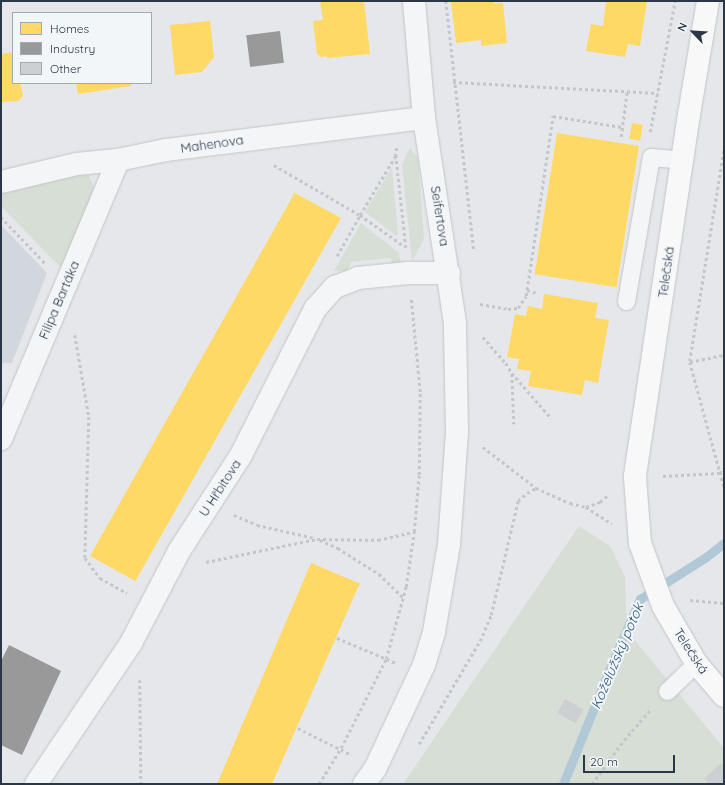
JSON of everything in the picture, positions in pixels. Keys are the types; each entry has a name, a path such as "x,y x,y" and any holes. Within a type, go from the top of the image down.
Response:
{"street":[{"name":"Seifertova","path":"364,784 374,769 424,665 434,632 449,544 457,432 455,323 449,273 424,118 414,1"},
{"name":"Telečská","path":"708,1 635,477 640,544 650,574 662,603 696,663 724,696"},
{"name":"Mahenova","path":"1,182 77,164 118,160 166,150 232,140 424,118"},
{"name":"Filipa Bartáka","path":"1,440 118,160"},
{"name":"U Hřbitova","path":"36,784 131,643 172,564 241,455 315,310 335,287 358,278 408,272 449,273"}],"lane":[{"path":"626,301 651,157 683,160"},
{"path":"667,691 696,663"}],"path":[{"path":"446,1 474,256"},
{"path":"650,135 674,1"},
{"path":"454,82 658,93"},
{"path":"621,137 627,91"},
{"path":"479,296 480,304 508,309 518,308 526,296 553,116 622,127"},
{"path":"724,151 690,362 724,487"},
{"path":"319,784 341,748 386,658 403,597 414,532 419,475 420,392 396,155 328,272 335,287"},
{"path":"272,164 360,215 406,247"},
{"path":"1,218 49,266"},
{"path":"527,290 537,293"},
{"path":"74,331 89,417 85,558 100,578 150,607"},
{"path":"483,336 506,363 512,373 551,418"},
{"path":"690,362 724,355"},
{"path":"512,373 514,424"},
{"path":"482,446 536,488 570,503 586,507 600,502 616,489 620,477 719,473 724,471"},
{"path":"418,745 480,641 492,615 518,501 527,493 536,488"},
{"path":"212,500 245,520 317,539 338,548 379,574 403,597"},
{"path":"172,564 213,561 244,553 317,539 378,540 414,532"},
{"path":"336,638 386,658"},
{"path":"131,643 140,673 141,784"},
{"path":"592,784 624,740 667,691"},
{"path":"298,728 341,748"}],"shaded area":[{"path":"410,148 418,158 424,239 412,261 402,164"},
{"path":"392,168 398,237 365,212"},
{"path":"82,174 89,175 94,188 63,270 1,206 1,192"},
{"path":"361,223 399,253 401,267 392,267 391,258 351,262 348,271 334,271"},
{"path":"1,225 47,273 12,363 1,363"},
{"path":"579,526 610,546 625,577 627,631 724,748 724,784 403,784"}],"building: Homes":[{"path":"320,1 364,1 370,54 327,58 327,56 321,57 317,54 313,21 323,20"},
{"path":"451,1 494,1 494,4 503,3 507,43 481,46 481,40 456,43"},
{"path":"606,1 647,1 640,46 628,44 625,57 586,51 591,24 603,26"},
{"path":"210,21 214,57 202,72 175,75 170,25"},
{"path":"12,52 12,84 20,84 23,95 19,101 1,102 1,54"},
{"path":"76,84 131,84 131,86 78,94"},
{"path":"632,123 643,125 640,141 629,139"},
{"path":"557,133 639,146 617,287 535,274"},
{"path":"293,192 341,218 136,580 137,582 90,556 294,194"},
{"path":"544,294 598,303 595,318 609,320 598,383 585,380 582,395 528,386 531,371 517,369 519,359 507,357 515,314 526,316 528,306 542,309"},
{"path":"311,563 361,584 359,585 272,784 217,784"}],"building: Industry":[{"path":"280,31 284,63 250,67 246,35"},
{"path":"9,645 61,671 22,755 1,745 1,661"}],"building: Other":[{"path":"565,699 583,709 576,723 557,713"},
{"path":"721,763 724,766 724,784 709,784 704,779"}],"waterway":[{"name":"Koželužský potok","path":"563,784 640,599 706,557 724,543"}]}
